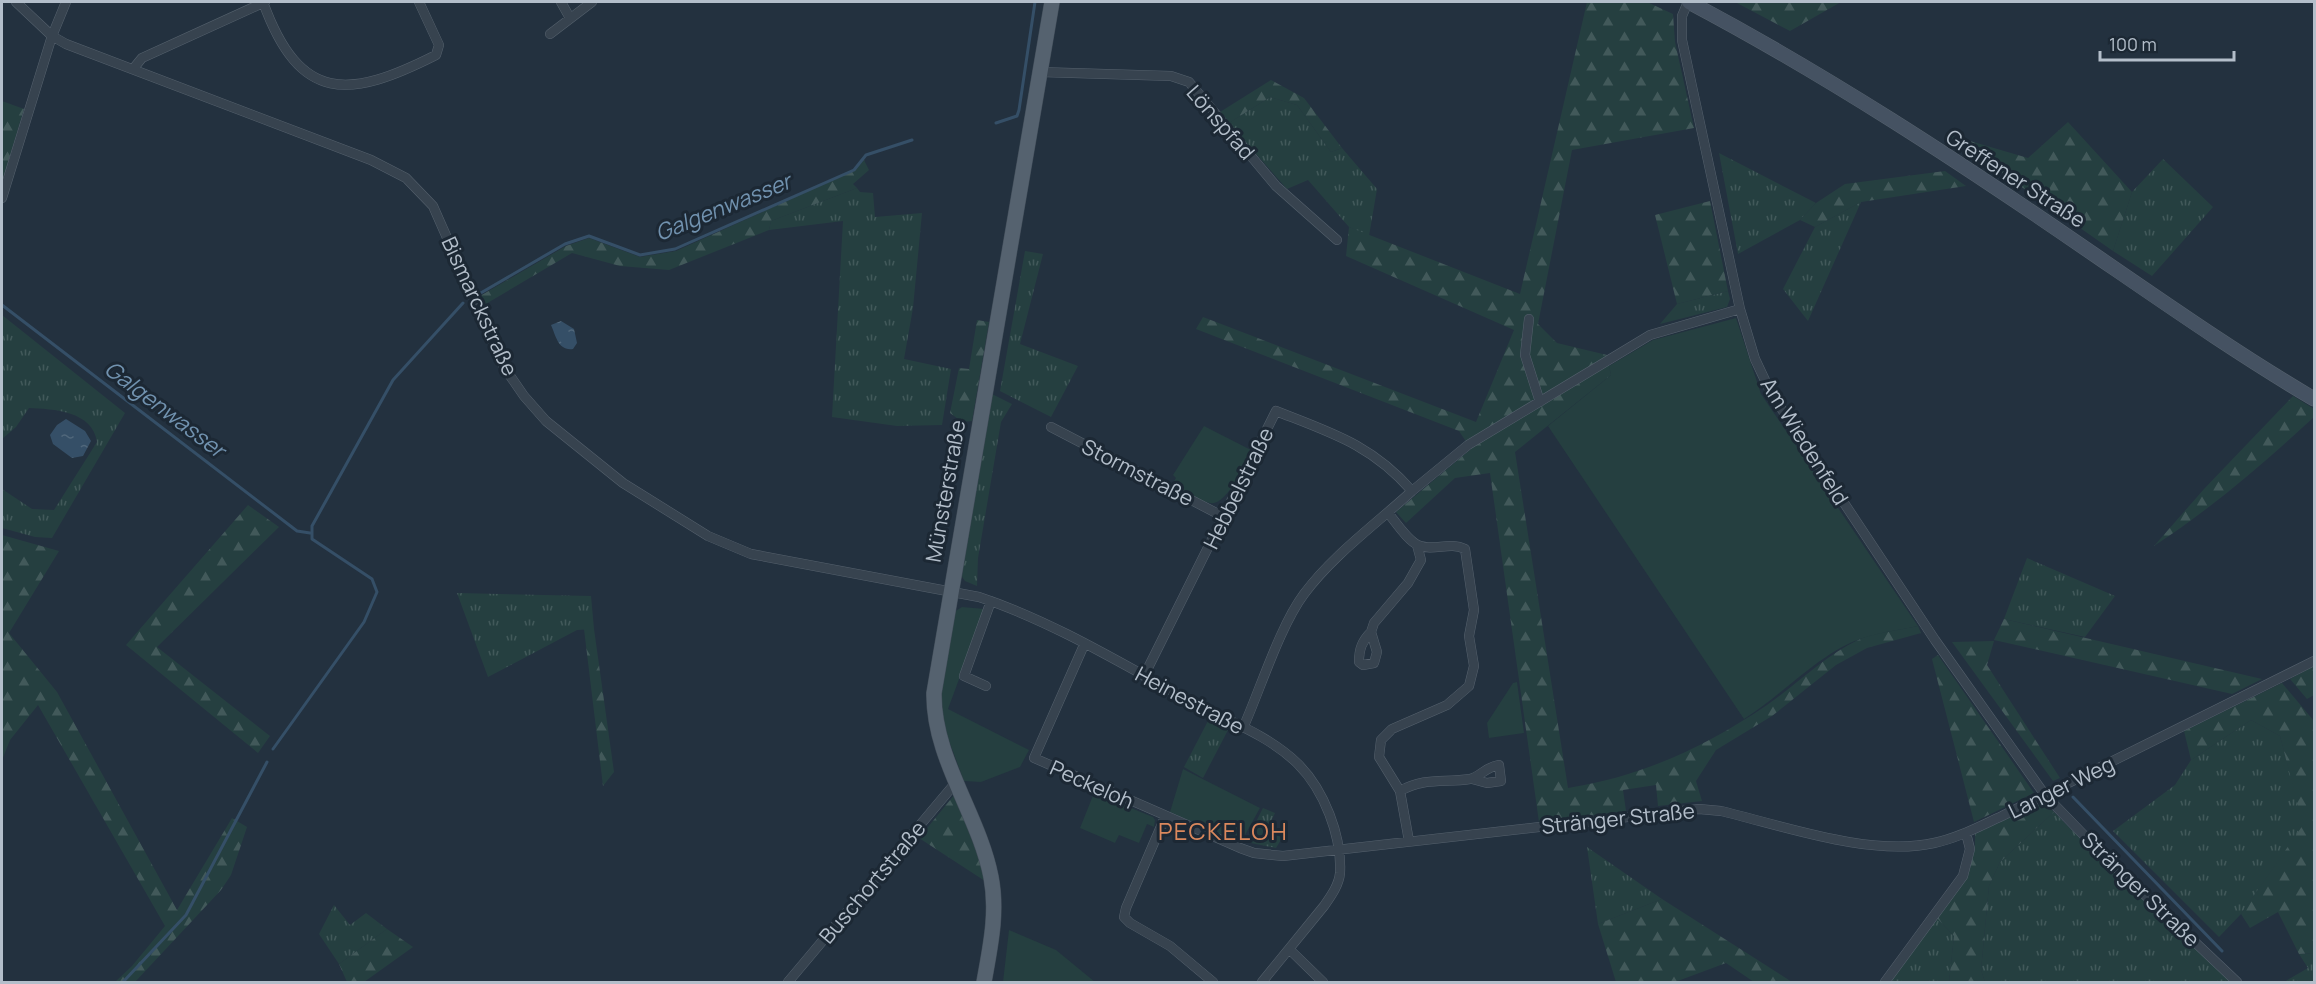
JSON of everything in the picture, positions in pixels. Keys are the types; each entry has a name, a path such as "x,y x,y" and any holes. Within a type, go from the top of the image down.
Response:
{"main road":[{"name":"Münsterstraße","path":"984,982 993,931 993,891 985,855 937,727 933,705 949,592 1052,2"},
{"name":"Greffener Straße","path":"1689,2 1807,67 2085,248 2190,322 2314,399"}],"street":[{"name":"Bismarckstraße","path":"16,2 52,36 378,163 416,186 439,215 504,367 524,396 546,421 598,464 661,509 708,536 751,554 949,592"},
{"path":"2,198 52,36 66,2"},
{"path":"133,69 142,58 264,2 275,34 296,64 330,83 360,85 375,82 436,55 439,45 419,2"},
{"path":"561,2 570,18"},
{"path":"550,34 592,2"},
{"name":"Am Wiedenfeld","path":"1689,2 1682,16 1682,40 1740,309 1755,359 1784,415 1935,640 2045,795"},
{"name":"Lönspfad","path":"1040,72 1171,76 1189,82 1276,186 1337,240"},
{"path":"1243,728 1293,612 1304,594 1412,491 1468,445 1650,335 1740,309"},
{"path":"1529,319 1525,355 1540,402"},
{"name":"Hebbelstraße","path":"1144,676 1276,411 1345,438 1376,455 1412,491"},
{"name":"Stormstraße","path":"1051,427 1224,517"},
{"path":"1371,632 1374,623 1407,582 1421,560 1417,545 1388,513"},
{"path":"1409,841 1400,791 1379,757 1381,741 1392,729 1448,705 1469,686 1474,666 1468,636 1474,610 1465,549 1454,544 1433,547 1417,545"},
{"name":"Heinestraße","path":"949,592 991,602 1024,614 1243,728 1287,754 1311,779 1330,819 1338,849 1340,873 1334,893 1262,982"},
{"path":"986,686 964,676 991,602"},
{"name":"Peckeloh","path":"1084,645 1034,758 1165,817 1254,853 1283,856 1338,849"},
{"name":"Langer Weg","path":"1966,832 2314,661"},
{"path":"1400,791 1436,779 1472,779"},
{"name":"Buschortstraße","path":"788,982 952,787 959,785"},
{"name":"Stränger Straße","path":"2045,795 2107,859 2237,982"},
{"name":"Stränger Straße","path":"1338,849 1699,809 1721,811 1861,844 1895,848 1934,843 1966,832"},
{"path":"1165,817 1125,908 1124,917 1130,923 1170,946 1213,982"},
{"path":"1885,982 1963,876 1970,849 1966,832"},
{"path":"1289,949 1323,982"}],"green space":[{"path":"1587,2 1647,2 1673,14 1675,42 1694,128 1572,150 1538,324 1557,343 1607,355 1611,375 1515,452 1568,788 1596,783 1648,768 1697,747 1767,705 1824,661 1860,639 1918,626 1921,633 1867,648 1836,665 1772,716 1716,750 1696,781 1702,801 1658,806 1656,785 1623,790 1626,811 1539,822 1490,473 1455,478 1406,523 1396,512 1471,449 1459,431 1196,329 1203,317 1476,422 1514,330 1346,256 1349,227 1520,294"},
{"path":"1735,2 1841,2 1790,31"},
{"path":"1271,80 1304,98 1342,148 1331,152 1297,105 1270,97 1229,123 1220,112"},
{"path":"1270,97 1297,105 1331,152 1342,148 1377,189 1369,236 1349,227 1308,180 1287,189 1229,123"},
{"path":"2,101 24,109 2,182"},
{"path":"2068,122 2132,192 2113,251 1946,134 2028,158"},
{"path":"1719,153 1816,203 1800,220 1738,254"},
{"path":"2163,159 2213,207 2152,276 2113,251 2132,192"},
{"path":"864,160 869,170 853,184 857,188 771,221 769,230 669,270 620,266 572,253 484,305 480,296 566,246 589,238 640,257 676,251 855,170"},
{"path":"1945,171 1966,186 1861,202 1815,227 1800,220 1816,203 1845,184"},
{"path":"857,188 860,192 873,193 875,217 922,213 913,308 904,359 951,369 942,425 897,426 832,417 843,221 769,230 771,221"},
{"path":"1710,201 1728,291 1677,304 1655,215"},
{"path":"1861,202 1808,321 1783,289 1815,227"},
{"path":"1025,251 1043,254 1020,344 1078,366 1051,417 1000,391"},
{"path":"1728,291 1730,299 1727,307 1660,324 1677,304"},
{"path":"2,315 125,413 52,538 35,537 2,528 2,489 32,509 54,510 97,442 94,432 80,418 60,411 29,408 16,427 2,439"},
{"path":"1736,318 1761,394 1918,626 1863,638 1832,653 1744,719 1548,426 1611,375 1609,366 1653,340"},
{"path":"977,320 989,322 972,421 962,422 950,413 959,368 969,369"},
{"path":"990,393 1012,404 1001,422 978,558 977,586 965,581 958,571"},
{"path":"2293,396 2314,409 2314,417 2237,485 2154,546 2204,489"},
{"path":"1204,426 1251,450 1229,491 1217,502 1210,503 1172,484 1176,478 1173,475"},
{"path":"248,505 279,527 157,647 270,736 258,753 126,645"},
{"path":"2,535 59,551 9,633 57,692 177,910 232,818 247,827 231,875 221,890 135,982 115,982 132,966 165,926 38,705 10,740 2,760"},
{"path":"2027,558 2115,596 2085,637 2004,619"},
{"path":"457,593 591,596 594,629 577,630 488,677"},
{"path":"962,607 985,609 948,709 1029,750 1020,767 981,782 964,781 940,717 938,699 954,612"},
{"path":"2004,619 2262,679 2232,694 1994,640"},
{"path":"584,629 594,629 614,772 603,786"},
{"path":"1994,641 1987,665 2060,778 2053,781 1952,642"},
{"path":"1938,655 2034,793 1974,822 1932,659"},
{"path":"2314,666 2314,695 2307,699 2290,679"},
{"path":"1517,682 1524,733 1489,738 1487,723 1513,683"},
{"path":"2282,683 2314,721 2314,953 2299,954 2278,912 2250,928 2241,914 2303,825 2280,736 2251,720 2191,760 2184,731"},
{"path":"1209,719 1228,730 1203,778 1184,767"},
{"path":"2251,720 2280,736 2304,825 2241,914 2219,937 2113,831 2175,785 2191,760"},
{"path":"1183,769 1260,808 1240,844 1170,812"},
{"path":"1094,793 1153,817 1154,827 1147,824 1139,843 1119,835 1115,843 1080,828"},
{"path":"955,794 988,883 919,838"},
{"path":"2043,802 2054,812 2000,862 1989,886 1981,970 1985,982 1949,982 1954,936 1936,917 1964,879 1973,858 1975,834"},
{"path":"1263,808 1275,813 1267,829 1282,838 1276,848 1246,842"},
{"path":"2054,812 2106,865 2231,982 1985,982 1981,970 1989,886 2000,862"},
{"path":"1587,847 1662,899 1598,924"},
{"path":"1662,899 1792,982 1754,982 1726,963 1675,982 1616,982 1598,924"},
{"path":"334,905 350,925 366,913 387,929 339,964 319,934"},
{"path":"1936,917 1954,936 1949,982 1890,982"},
{"path":"387,929 413,947 364,982 347,982 339,964"},
{"path":"1009,930 1056,950 1095,982 1003,982"},
{"path":"2314,953 2314,982 2284,982 2308,968 2299,954"}],"water":[{"path":"561,321 574,329 577,343 573,349 564,348 556,338 551,325"},
{"path":"66,419 85,431 91,441 83,456 72,458 53,444 50,435 57,425"}],"waterway":[{"name":"Galgenwasser","path":"996,123 1017,116 1019,110 1035,2"},
{"name":"Galgenwasser","path":"479,294 565,244 589,236 640,255 675,249 854,170 866,155 912,140"},
{"name":"Galgenwasser","path":"273,749 364,622 377,592 372,579 312,539 312,526 393,380 463,303"},
{"name":"Galgenwasser","path":"2,305 297,531 310,533"},
{"name":"Galgenwasser","path":"123,982 186,915 267,762"},
{"path":"2073,797 2222,951"}],"district":[{"name":"PECKELOH","path":"1223,830"}]}
